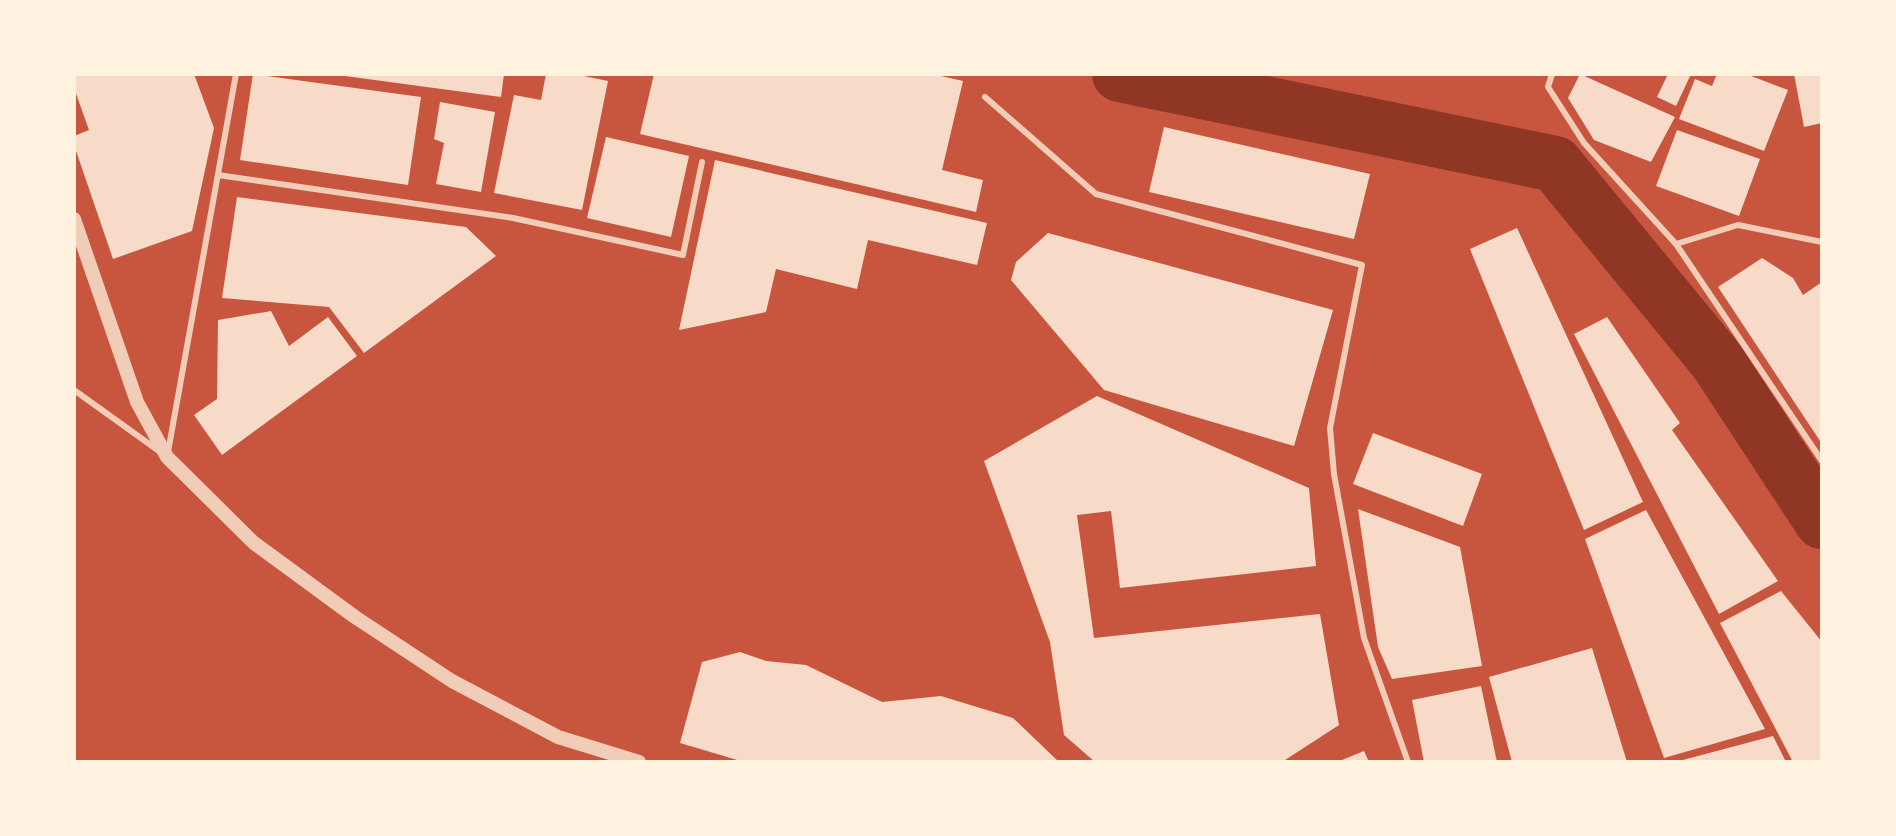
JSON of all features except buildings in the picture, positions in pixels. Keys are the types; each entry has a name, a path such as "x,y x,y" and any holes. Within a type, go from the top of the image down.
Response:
{"street":[{"path":"74,219 137,402 167,457 254,543 355,617 452,681 558,737 639,762"}],"lane":[{"path":"74,390 167,457 236,74"},
{"path":"1552,74 1548,87 1584,143 1676,244 1822,461"},
{"path":"985,97 1096,194 1362,265 1330,428 1334,474 1364,638 1408,762"},
{"path":"218,175 513,218 683,255 702,162"},
{"path":"1676,244 1738,225 1822,242"}],"waterway":[{"path":"1120,74 1555,164 1717,361 1822,521"}]}
